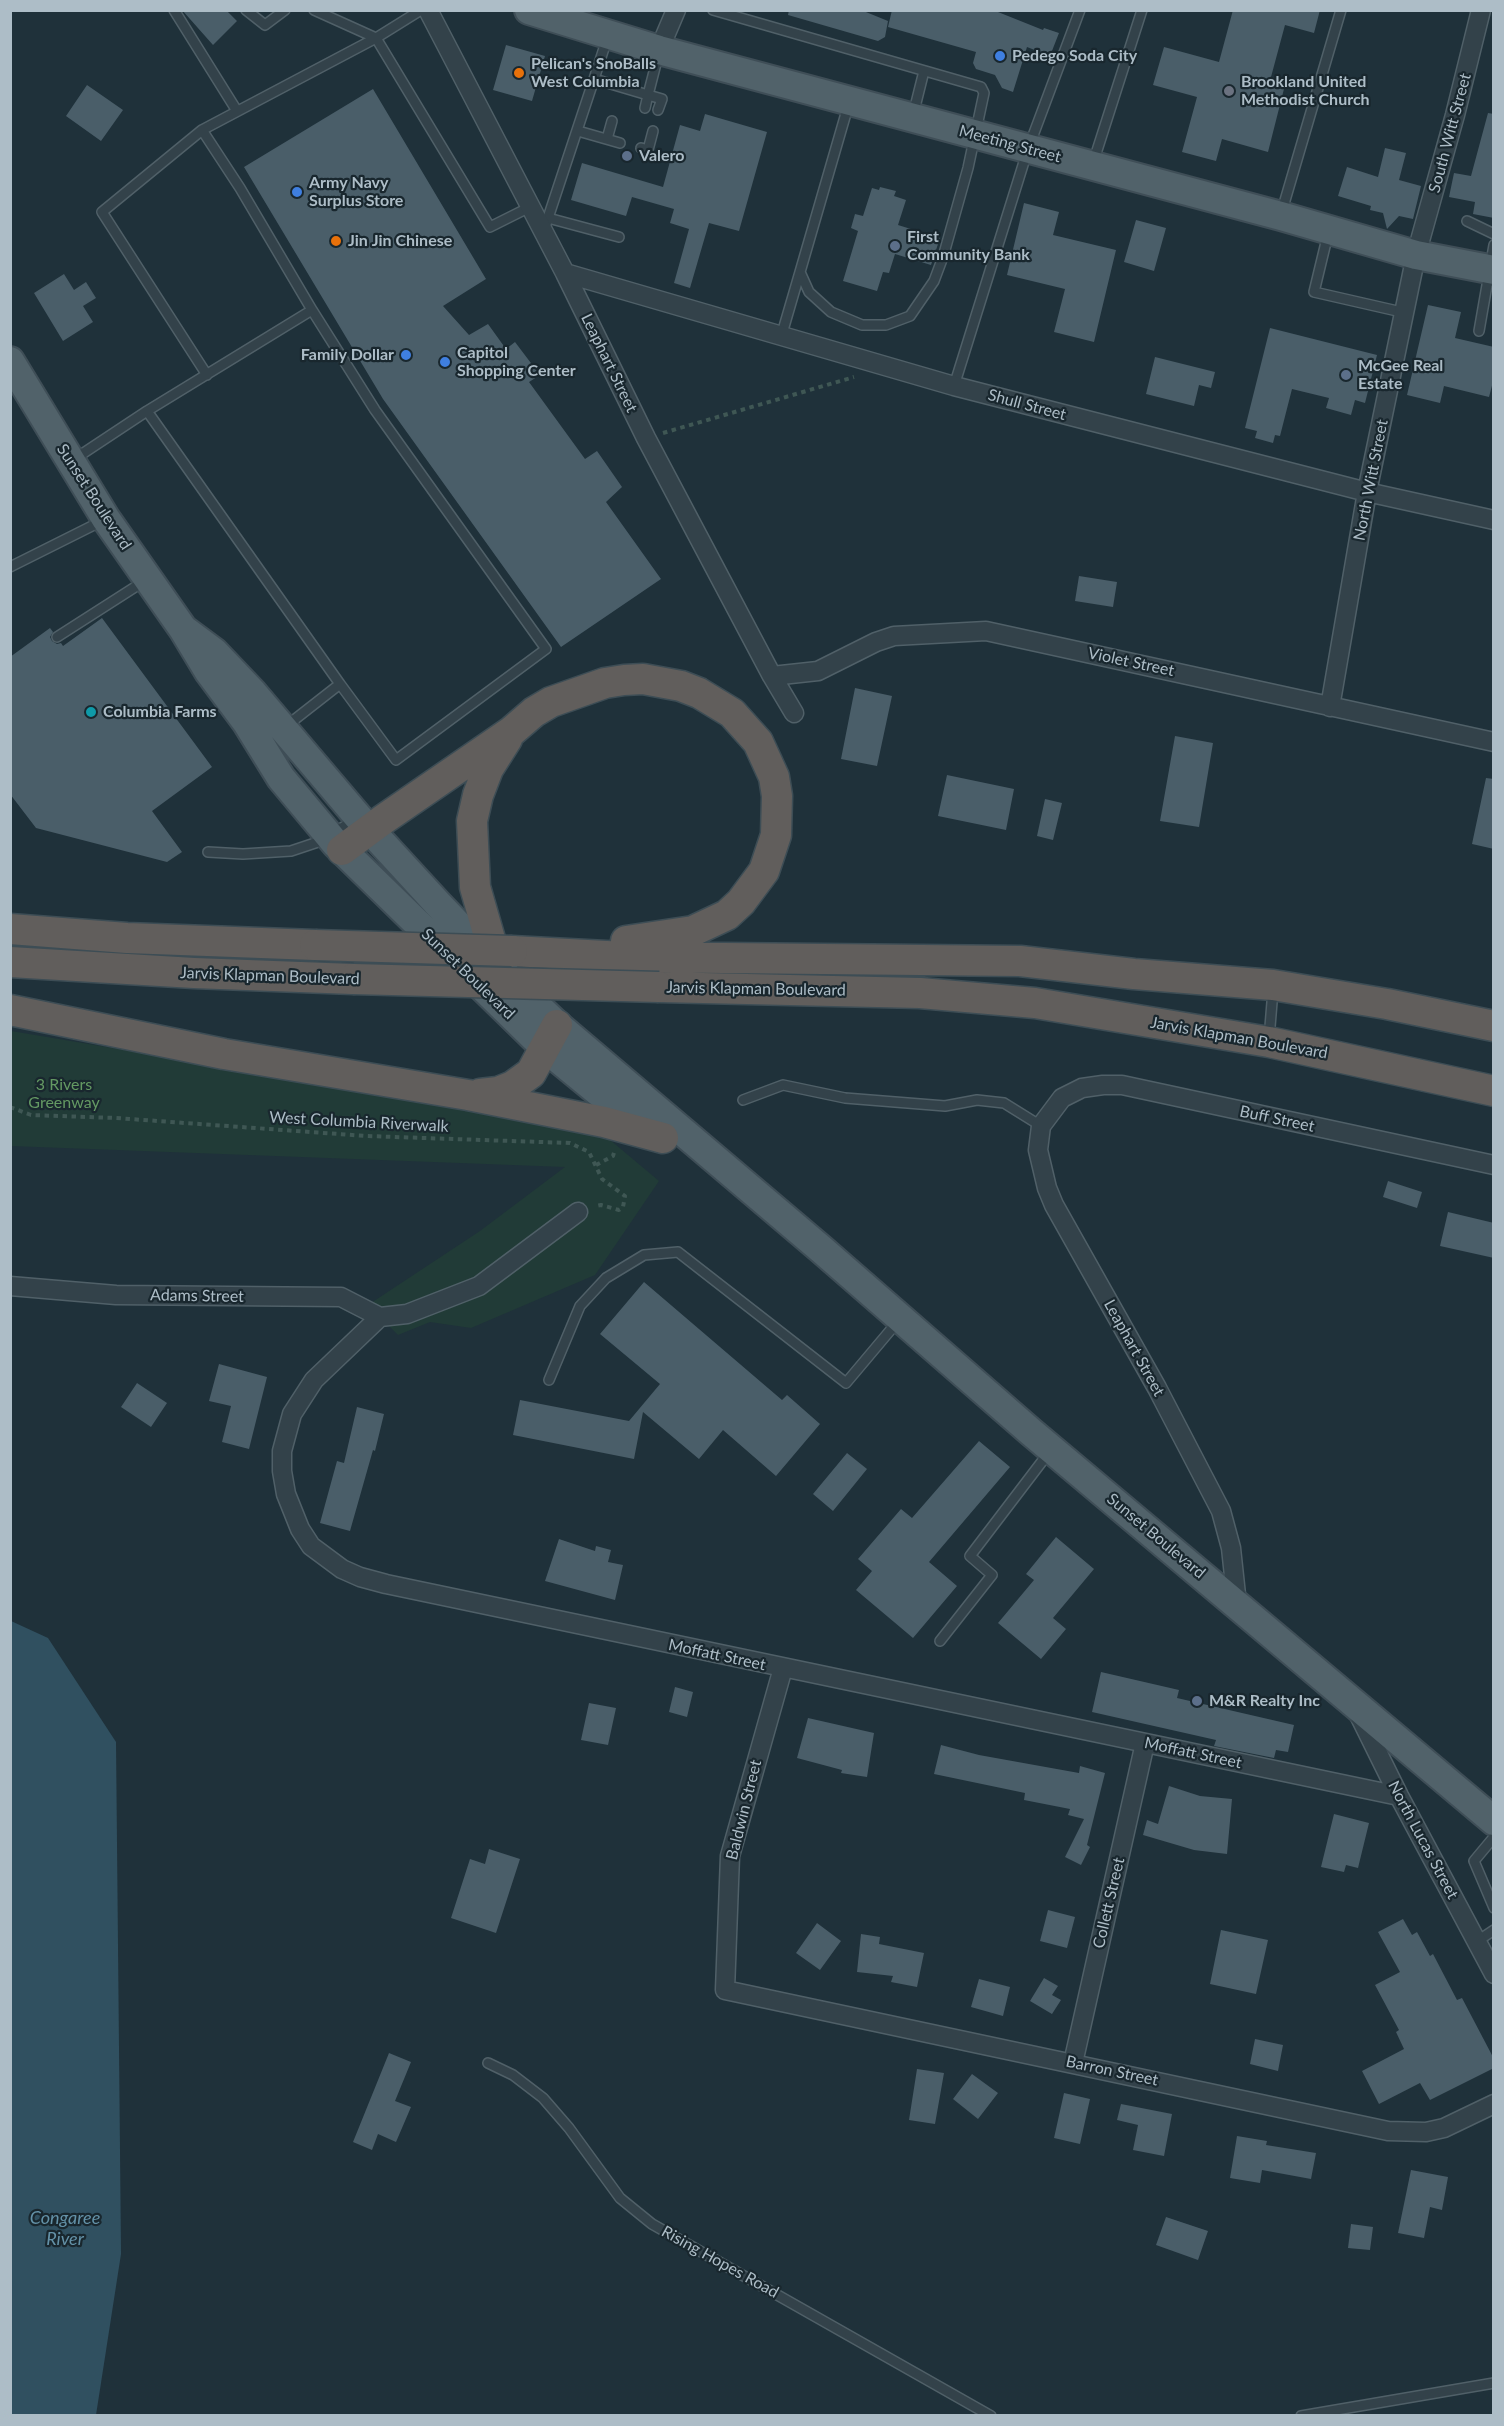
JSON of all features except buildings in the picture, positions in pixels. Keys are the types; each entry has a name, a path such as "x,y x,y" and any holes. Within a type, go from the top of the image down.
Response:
{"highway":[{"path":"336,843 512,730 534,712 568,694 605,683 643,679 681,686 716,702 746,726 758,742 767,759 777,796 776,834 764,871 741,902 727,915 693,931 618,950"},
{"path":"505,959 476,887 472,821 478,795 488,769 512,730"},
{"name":"Jarvis Klapman Boulevard","path":"10,929 127,939 315,945 505,959 618,950 1020,961 1134,974 1274,985 1387,1004 1494,1026"},
{"name":"Jarvis Klapman Boulevard","path":"10,962 194,974 920,993 1023,1002 1269,1042 1494,1091"},
{"path":"10,1010 224,1054 468,1095 604,1122 663,1138"},
{"path":"468,1095 498,1092 513,1086 531,1073 551,1037"}],"main road":[{"name":"Meeting Street","path":"529,10 659,50 1281,216 1416,255 1492,261"},
{"name":"Sunset Boulevard","path":"12,366 106,519 183,629 209,672 247,723 281,778 336,843 551,1037 821,1249 1052,1449 1494,1821"},
{"name":"Sunset Boulevard","path":"183,629 214,652 365,824 505,959 551,1037 607,1100 663,1138 765,1217 821,1249"}],"street":[{"name":"Leaphart Street","path":"428,10 530,207 546,225 565,273 646,438 772,676 794,713"},
{"path":"659,50 676,10"},
{"name":"South Witt Street","path":"1416,255 1481,10"},
{"name":"North Witt Street","path":"1330,706 1367,492 1406,313 1416,255"},
{"name":"Shull Street","path":"565,273 886,368 1367,492 1494,520"},
{"name":"Violet Street","path":"772,676 818,671 876,642 894,636 913,633 986,631 1494,742"},
{"name":"Buff Street","path":"1041,1126 1062,1098 1082,1088 1103,1085 1141,1088 1494,1165"},
{"name":"Leaphart Street","path":"1041,1126 1038,1150 1047,1188 1054,1205 1157,1388 1221,1511 1231,1548 1237,1604"},
{"path":"380,1317 407,1314 478,1287 578,1212"},
{"name":"Adams Street","path":"10,1286 116,1295 330,1297 341,1298 380,1317"},
{"name":"Moffatt Street","path":"380,1317 314,1380 292,1414 285,1432 282,1471 292,1512 311,1546 342,1569 386,1584 1399,1796"},
{"name":"Baldwin Street","path":"725,1990 730,1856 783,1668"},
{"name":"North Lucas Street","path":"1355,1706 1399,1796 1494,1974"},
{"name":"Collett Street","path":"1073,2062 1145,1743"},
{"name":"Barron Street","path":"725,1990 1397,2132 1426,2132 1444,2128 1494,2104"}],"lane":[{"path":"174,10 237,111"},
{"path":"246,10 265,25 285,10"},
{"path":"314,10 376,38 490,227 530,207"},
{"path":"207,375 102,212 202,130 376,38 421,10"},
{"path":"713,10 981,87 984,93 944,257 934,281 910,316 886,325 862,325 831,312 809,292 800,272"},
{"path":"954,386 1028,148 1080,10"},
{"path":"1092,166 1142,10"},
{"path":"1281,216 1341,10"},
{"path":"608,34 602,61 546,225 618,237"},
{"path":"645,108 659,50"},
{"path":"912,118 924,71"},
{"path":"594,79 662,99 658,110"},
{"path":"618,98 621,87"},
{"path":"781,337 850,101"},
{"path":"607,139 612,121"},
{"path":"147,411 396,760 546,649 375,410 312,310 240,188 202,130"},
{"path":"578,131 620,143"},
{"path":"641,148 648,150 653,131"},
{"path":"1467,221 1494,234"},
{"path":"1329,230 1314,292 1406,313"},
{"path":"1479,331 1492,261"},
{"path":"70,462 147,411 312,310"},
{"path":"10,567 106,519"},
{"path":"57,637 148,579"},
{"path":"283,728 340,684"},
{"path":"208,852 243,854 291,851 318,842 336,843"},
{"path":"1269,1042 1274,985"},
{"path":"743,1100 783,1085 845,1098 945,1106 977,1100 1004,1103 1041,1126"},
{"path":"549,1380 580,1306 606,1278 644,1255 678,1252 846,1383 900,1318"},
{"path":"940,1641 992,1575 970,1556 1052,1449"},
{"path":"1494,1837 1474,1862 1494,1908"},
{"path":"1476,1942 1494,1930"},
{"name":"Rising Hopes Road","path":"488,2063 513,2075 543,2098 569,2128 620,2199 652,2224 991,2415"},
{"path":"1301,2415 1494,2383"}],"path":[{"path":"646,438 886,368"},
{"name":"West Columbia Riverwalk","path":"10,1107 31,1114 366,1136 570,1143 589,1152 602,1179 625,1196 623,1207 619,1210 601,1205 578,1212"},
{"path":"596,1166 613,1156 616,1147"}],"green space":[{"name":"3 Rivers Greenway","path":"11,1031 597,1129 659,1181 595,1275 471,1328 430,1322 398,1335 368,1305 480,1231 565,1167 11,1146"}],"water":[{"name":"Congaree River","path":"11,1621 48,1638 116,1742 121,2254 96,2415 11,2415"}],"place":[{"name":"Pedego Soda City","path":"1000,56"},
{"name":"Pelican's SnoBalls West Columbia","path":"519,73"},
{"name":"Brookland United Methodist Church","path":"1229,91"},
{"name":"Valero","path":"627,156"},
{"name":"Army Navy Surplus Store","path":"297,192"},
{"name":"Jin Jin Chinese","path":"336,241"},
{"name":"First Community Bank","path":"895,246"},
{"name":"Family Dollar","path":"406,355"},
{"name":"Capitol Shopping Center","path":"445,362"},
{"name":"McGee Real Estate","path":"1346,375"},
{"name":"Columbia Farms","path":"91,712"},
{"name":"M&R Realty Inc","path":"1197,1701"}]}
